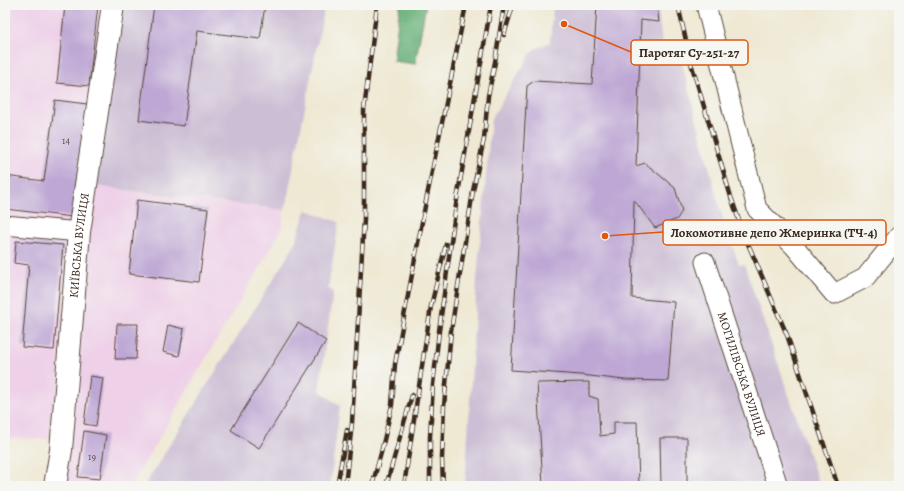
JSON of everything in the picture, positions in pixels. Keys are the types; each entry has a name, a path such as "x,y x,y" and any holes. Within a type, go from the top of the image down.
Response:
{"street":[{"name":"КИЇВСЬКА ВУЛИЦЯ","path":"55,486 61,450 79,232 113,5"},
{"path":"706,5 757,209 794,246 834,294 865,278 899,236"},
{"path":"5,225 79,232"},
{"name":"МОГИЛІВСЬКА ВУЛИЦЯ","path":"705,262 778,486"}],"shaded area":[{"path":"5,5 113,5 86,185 285,210 280,233 131,486 55,486 62,440 5,438"},
{"path":"113,5 325,5 285,210 86,185"},
{"path":"553,5 657,5 662,43 676,41 720,209 739,265 744,264 820,486 465,486 477,278 491,119 533,50 550,42"},
{"path":"306,210 339,222 328,288 333,292 319,390 340,406 330,486 144,486 294,246"}],"green space":[{"path":"400,5 426,5 415,64 393,61"}],"building":[{"path":"65,5 98,5 89,86 57,83"},
{"path":"154,5 265,5 260,39 197,31 184,126 139,120"},
{"path":"597,5 657,5 659,22 641,20 636,166 645,163 675,188 682,211 677,219 655,228 634,200 632,298 674,302 668,381 625,380 511,370 527,86 534,81 592,84"},
{"path":"55,100 87,104 73,217 5,209 5,176 44,181"},
{"path":"137,200 208,209 199,282 129,274"},
{"path":"16,241 63,245 54,350 22,347 29,265 14,263"},
{"path":"298,323 326,341 259,448 231,430"},
{"path":"117,324 138,324 136,359 115,359"},
{"path":"168,325 184,329 179,356 163,352"},
{"path":"90,376 103,378 96,426 84,424"},
{"path":"589,382 589,396 598,399 600,436 614,434 614,422 637,422 639,486 543,486 537,383"},
{"path":"84,431 106,435 100,479 78,477"},
{"path":"660,438 687,438 687,486 661,486"}],"railway":[{"path":"345,486 352,423 364,219 364,110 377,5"},
{"path":"372,486 392,405 395,364 426,201 466,5"},
{"path":"430,486 430,437 433,385 439,331 456,205 491,5"},
{"path":"443,486 442,458 444,406 451,331 473,191 484,139 488,96 504,5"},
{"path":"504,35 513,5"},
{"path":"678,5 691,63 731,197 743,232 787,335 838,486"},
{"path":"404,486 431,306 446,244"},
{"path":"386,486 412,395"},
{"path":"337,486 347,430"}],"place":[{"name":"Паротяг Су-251-27","path":"564,24"},
{"name":"Локомотивне депо Жмеринка (ТЧ-4)","path":"605,236"}]}
